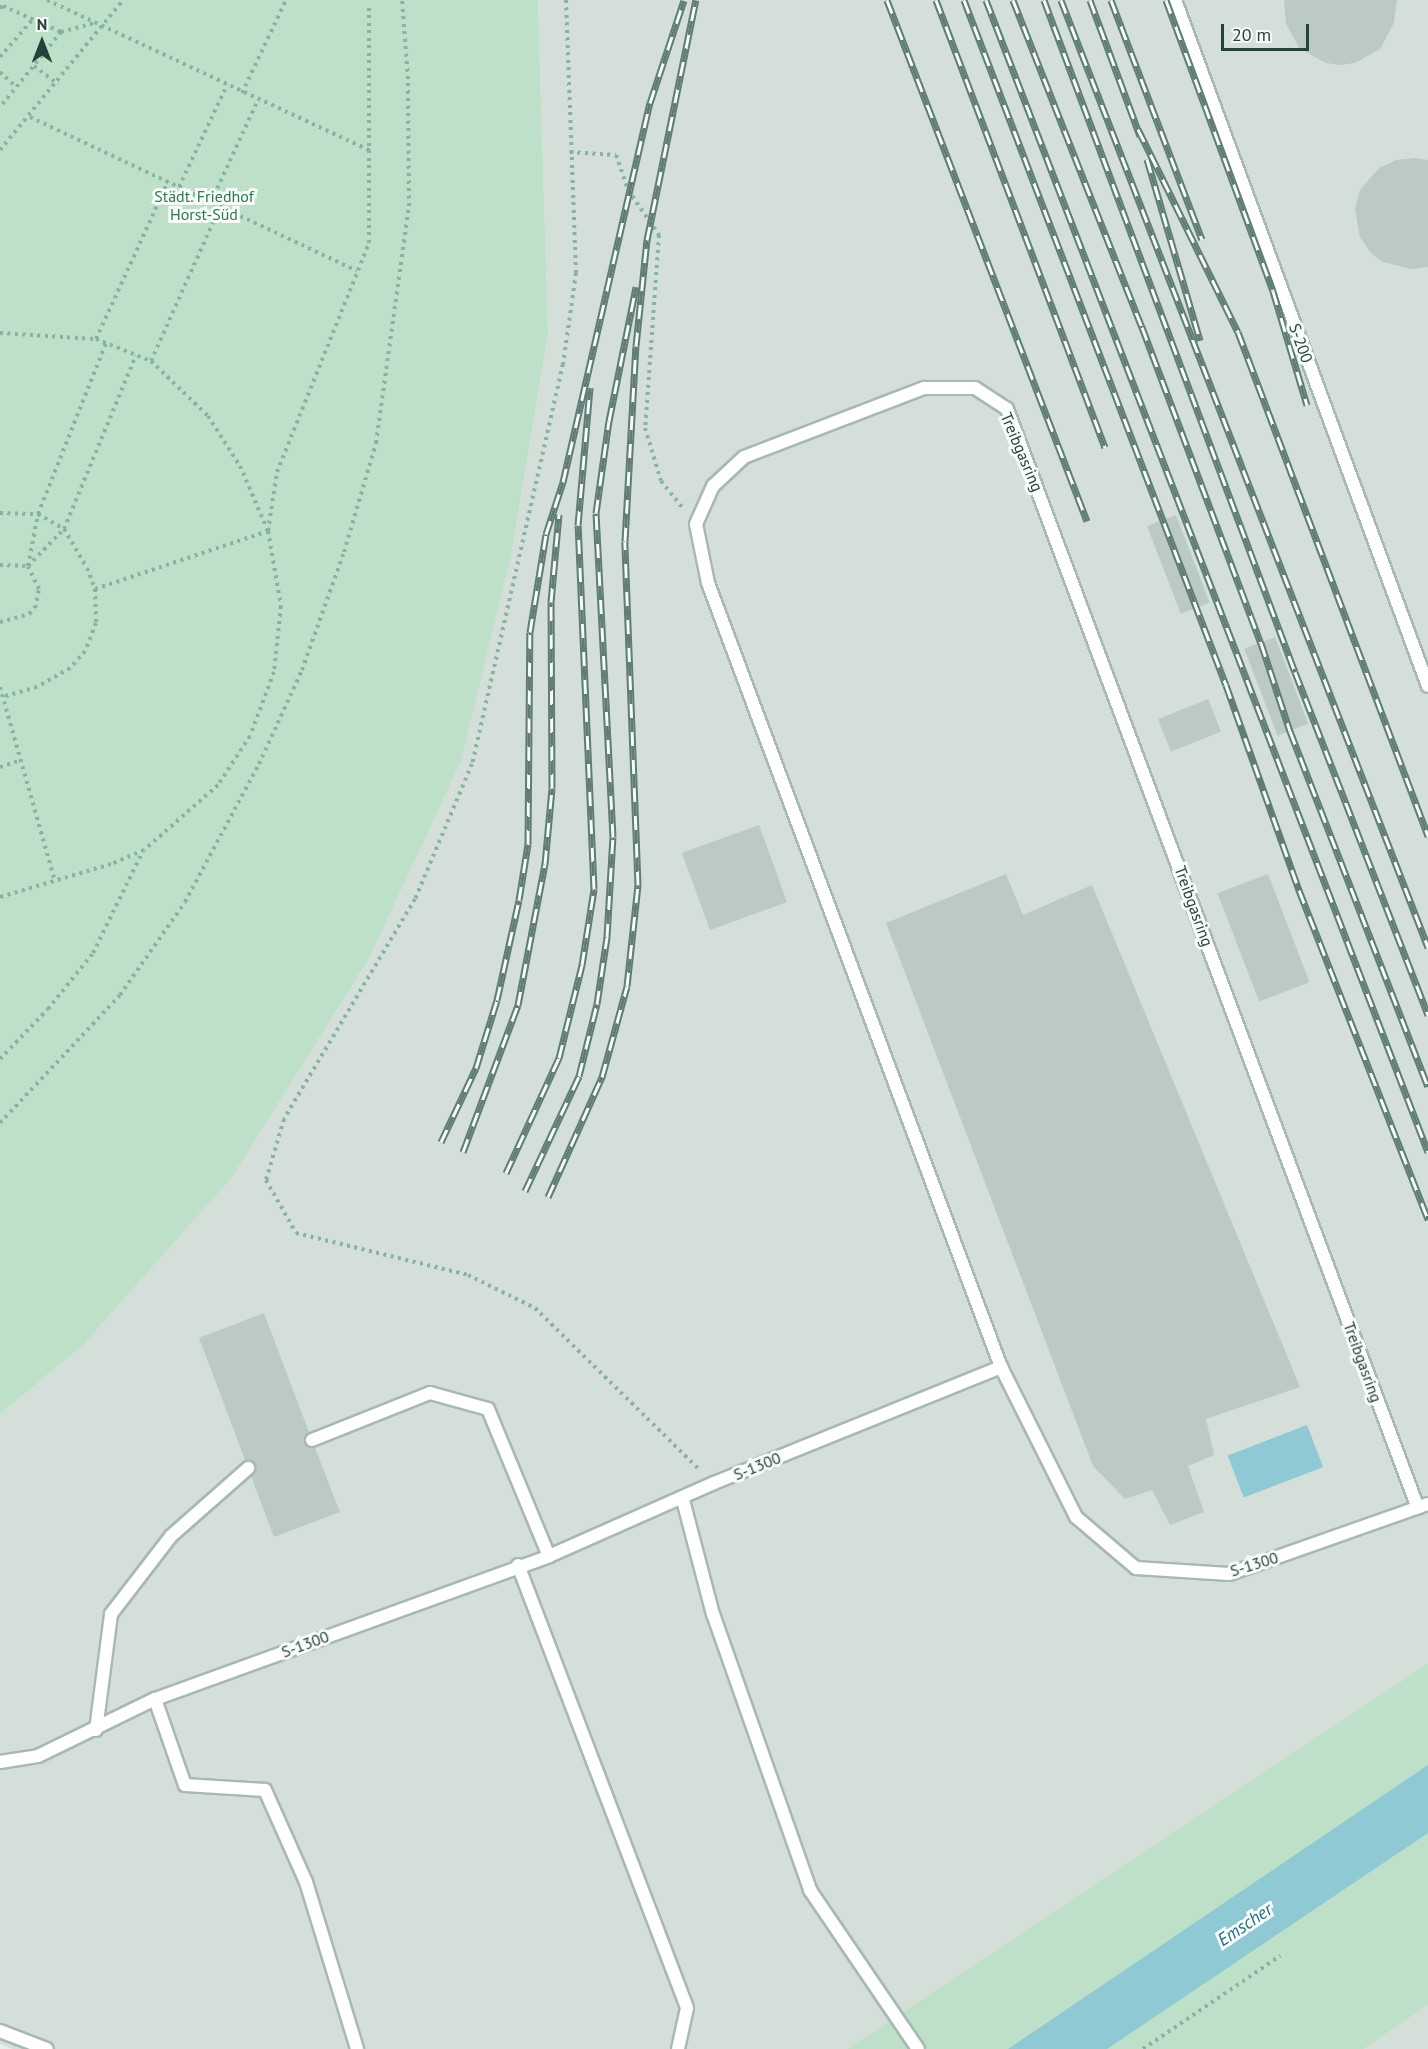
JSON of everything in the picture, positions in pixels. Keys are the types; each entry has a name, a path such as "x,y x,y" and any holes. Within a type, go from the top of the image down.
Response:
{"lane":[{"name":"S-200","path":"1175,0 1428,686"},
{"name":"Treibgasring","path":"696,524 713,486 744,457 924,388 975,388 1007,409 1423,1506"},
{"path":"696,524 708,583 1001,1367"},
{"name":"S-1300","path":"0,1762 38,1756 155,1700 518,1565 549,1556 683,1500 714,1483 1001,1367 1076,1517 1136,1568 1229,1574 1423,1506"},
{"path":"312,1440 430,1393 488,1409 549,1556"},
{"path":"96,1730 111,1614 171,1536 248,1468"},
{"path":"683,1500 713,1614 810,1890 915,2044"},
{"path":"518,1565 687,2008 678,2049"},
{"path":"155,1700 185,1785 265,1791 306,1882 357,2049"},
{"path":"0,2031 47,2049"}],"path":[{"path":"47,0 242,93 371,151"},
{"path":"0,150 58,84 123,0"},
{"path":"242,93 285,0"},
{"path":"0,1124 120,995 185,902 259,764 302,670 340,562 376,443 400,291 410,171 402,0"},
{"path":"566,0 576,273 562,364 472,764 415,899 284,1119 266,1180 296,1233 468,1275 535,1308 714,1483"},
{"path":"0,9 3,6 61,32 96,23"},
{"path":"268,531 277,472 369,243 371,151 369,8"},
{"path":"0,57 32,20"},
{"path":"0,107 61,32"},
{"path":"34,66 58,84"},
{"path":"0,72 16,87"},
{"path":"179,187 227,85"},
{"path":"211,202 258,100"},
{"path":"30,117 357,271"},
{"path":"570,152 616,155 628,190 659,235 645,428 661,481 696,524"},
{"path":"96,339 168,182"},
{"path":"150,361 220,207"},
{"path":"0,333 54,333 96,339 150,361 208,416 240,466 268,531 281,606 274,672 250,736 218,785 144,850 55,881 0,897"},
{"path":"0,622 29,614 35,608 39,589 28,566 38,514 106,343"},
{"path":"0,565 28,566 64,529 136,355"},
{"path":"0,513 38,514 64,529 95,589 96,623 85,651 70,669 37,687 3,697"},
{"path":"95,589 268,531"},
{"path":"0,687 55,881"},
{"path":"0,767 21,760"},
{"path":"0,1059 48,1009 93,953 144,850"},
{"path":"1143,2049 1280,1956"}],"shaded area":[{"path":"538,0 1428,0 1428,1663 847,2049 13,2049 0,2044 0,1414 82,1346 548,332"},
{"path":"1428,2005 1428,2049 1364,2049"}],"green space":[{"name":"Städt. Friedhof Horst-Süd","path":"0,0 538,0 548,332 511,556 461,761 369,958 232,1177 82,1346 0,1414"},
{"path":"1428,1663 1428,2005 1364,2049 847,2049"}],"water":[{"path":"1307,1425 1323,1467 1244,1497 1228,1455"},
{"name":"Emscher","path":"1428,1765 1428,1833 1107,2049 1008,2049"}],"building":[{"path":"1284,0 1397,0 1394,23 1380,49 1355,63 1340,65 1326,63 1300,49 1286,24"},
{"path":"1415,158 1428,160 1428,267 1411,269 1383,262 1371,253 1360,237 1355,209 1360,190 1379,168 1396,160"},
{"path":"1176,515 1210,603 1181,614 1147,526"},
{"path":"1275,637 1308,724 1278,736 1244,649"},
{"path":"1208,699 1221,731 1171,752 1158,719"},
{"path":"759,825 787,902 710,930 682,853"},
{"path":"1006,874 1023,915 1092,885 1300,1387 1206,1419 1214,1455 1188,1466 1204,1512 1170,1525 1152,1490 1125,1499 1093,1466 886,923"},
{"path":"1268,874 1310,982 1259,1002 1218,893"},
{"path":"264,1313 309,1432 304,1442 315,1448 340,1512 274,1537 251,1476 256,1466 245,1460 199,1338"}],"railway":[{"path":"441,1142 476,1068 497,1000 519,900 528,844 530,632 546,534 563,482 650,103 684,0"},
{"path":"548,1197 602,1077 627,986 638,885 625,541 636,346 647,240 696,0"},
{"path":"887,0 1087,521"},
{"path":"936,0 1105,447"},
{"path":"964,0 1226,685 1299,890 1428,1220"},
{"path":"986,0 1428,1152"},
{"path":"1013,0 1142,327 1261,643 1290,731 1428,1086"},
{"path":"1044,0 1295,672 1428,1015"},
{"path":"1061,0 1428,947"},
{"path":"1090,0 1140,136"},
{"path":"1111,0 1202,239"},
{"path":"1166,0 1273,291 1307,405"},
{"path":"1138,129 1238,332 1428,836"},
{"path":"1147,159 1200,340"},
{"path":"525,1191 579,1076 597,1004 607,937 613,837 596,513 609,421 636,287"},
{"path":"506,1173 559,1058 582,965 594,889 578,525 590,388"},
{"path":"463,1152 518,1005 545,864 552,788 551,602 559,514"}]}
